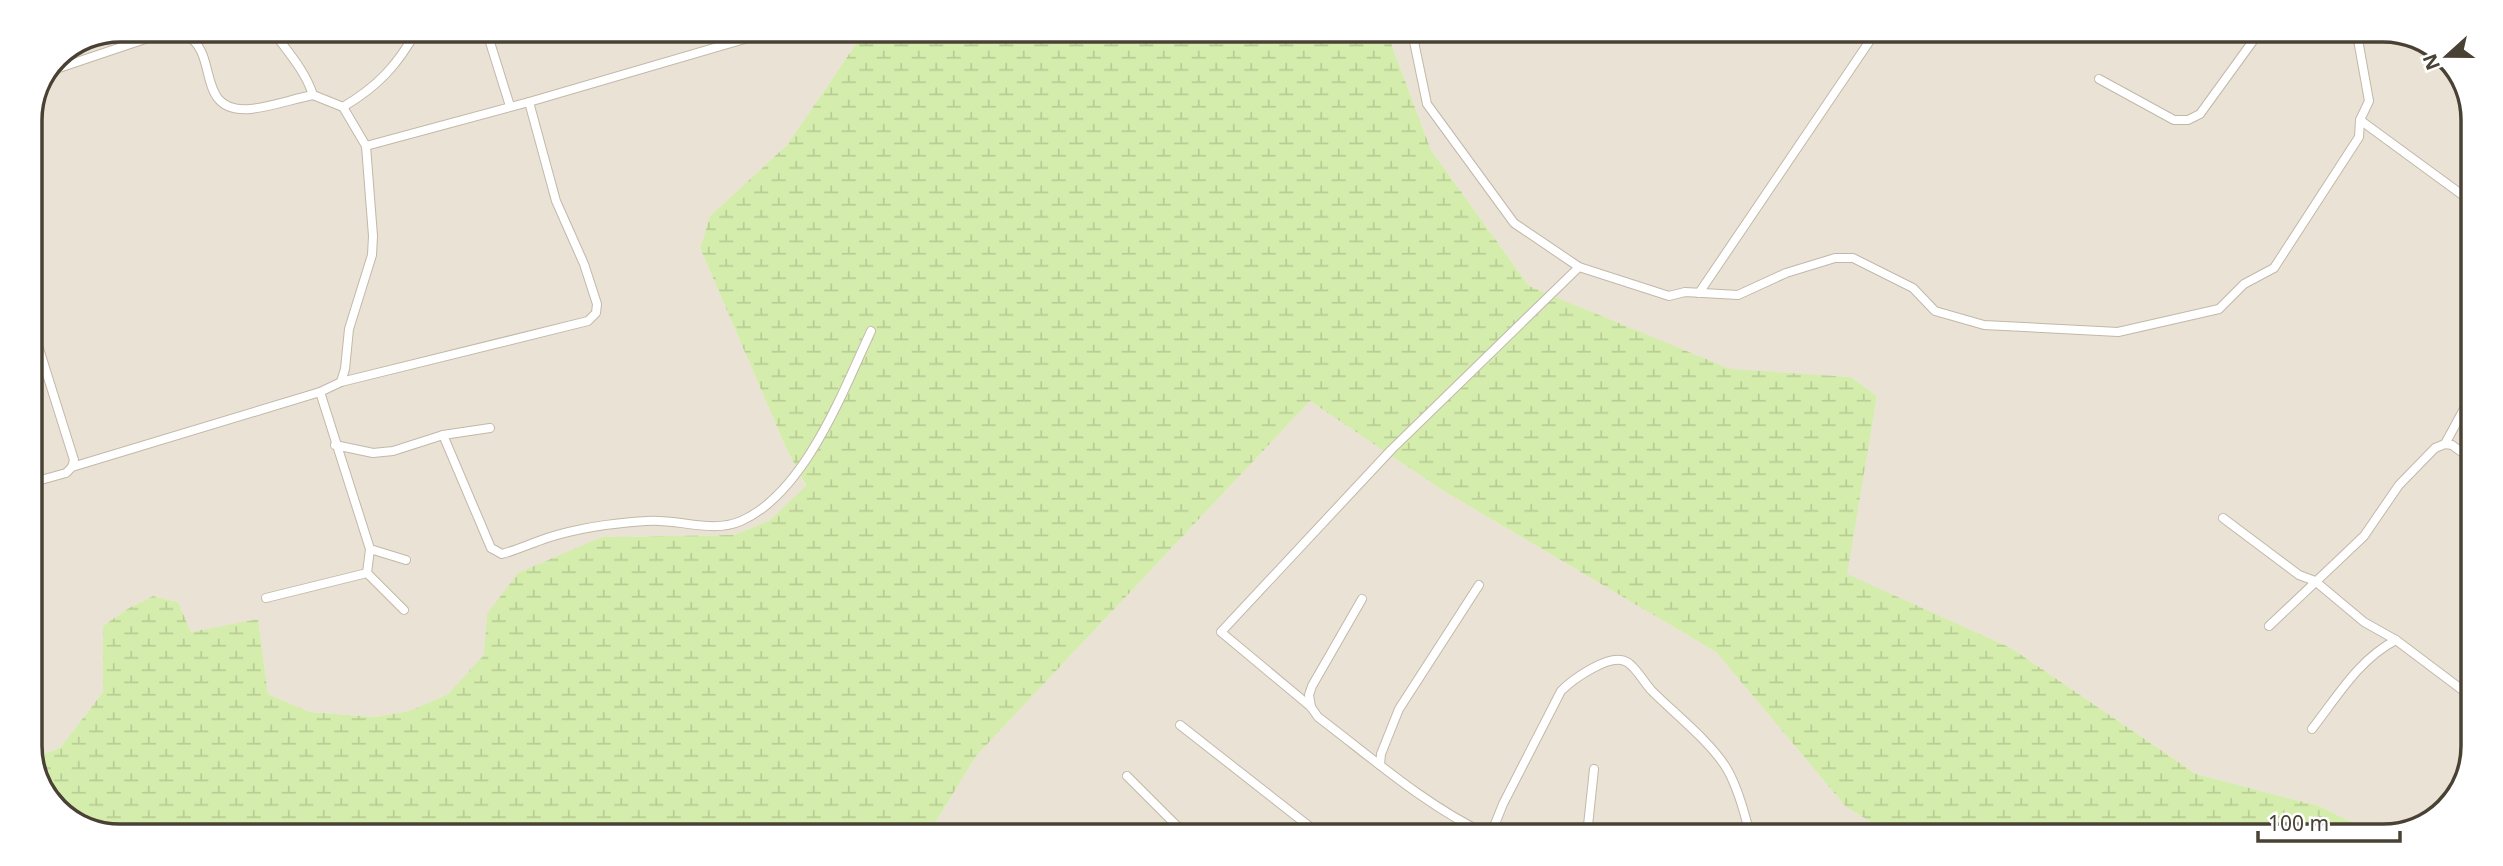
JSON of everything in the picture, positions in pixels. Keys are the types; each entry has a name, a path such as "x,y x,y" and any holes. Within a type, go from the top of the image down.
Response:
{"street":[{"path":"64,66 136,42"},
{"path":"196,42 221,103 232,108 250,109 313,95 343,107 366,146 372,255 349,329 341,382"},
{"path":"281,42 309,82 313,95"},
{"path":"343,107 372,88 394,67 410,42"},
{"path":"490,42 510,106"},
{"path":"366,146 734,42"},
{"path":"1414,42 1427,104 1514,223 1579,267 1669,296 1685,292 1738,295 1786,273 1835,258 1853,258 1913,288 1935,311 1984,325 2118,332 2219,309 2244,284 2274,268 2359,137 2360,120 2369,101 2358,42"},
{"path":"1699,293 1869,42"},
{"path":"2099,79 2174,120 2188,120 2200,114 2252,42"},
{"path":"42,480 66,473 72,467 320,392 341,382 588,321 596,313 597,304 584,264 556,201 529,102"},
{"path":"2360,120 2461,193"},
{"path":"1465,824 1380,765 1318,717 1311,707 1221,632 1391,450 1579,267"},
{"path":"443,435 491,548 502,554 546,538 579,530 647,521 725,526 758,510 778,494 797,473 820,438 871,331"},
{"path":"42,358 74,460 72,467"},
{"path":"320,392 370,548 366,573"},
{"path":"2269,626 2364,536 2399,485 2435,448 2445,444 2461,414"},
{"path":"335,445 373,453 393,451 443,435 489,428"},
{"path":"2445,444 2461,452"},
{"path":"2223,518 2300,575 2315,581 2364,622 2396,640 2461,689"},
{"path":"370,548 406,560"},
{"path":"266,598 366,573"},
{"path":"366,573 404,610"},
{"path":"1380,765 1381,754 1399,709 1479,585"},
{"path":"1311,707 1309,695 1312,686 1362,599"},
{"path":"2312,729 2363,664 2381,648 2396,640"},
{"path":"1493,824 1561,691 1584,673 1618,660 1627,662 1650,689 1719,757 1728,771 1746,824"},
{"path":"1180,725 1306,824"},
{"path":"1588,824 1594,769"},
{"path":"1127,776 1175,824"}],"shaded area":[{"path":"120,42 857,42 787,145 710,216 700,248 787,450 806,487 770,520 734,535 602,537 487,614 485,655 448,694 409,711 375,717 310,712 268,694 258,620 191,632 178,602 153,596 103,626 103,692 60,748 43,754 42,120 48,90 65,65 90,48"},
{"path":"1390,42 2383,42 2412,48 2412,91 2455,91 2461,115 2461,746 2453,780 2438,801 2413,818 2393,823 2356,824 2319,806 2196,774 2011,648 1846,574 1877,396 1851,377 1730,370 1529,286 1431,150"},
{"path":"1310,401 1442,490 1716,652 1846,807 1875,824 934,824 976,756"}],"green space":[{"path":"857,42 1390,42 1431,150 1529,286 1730,369 1851,377 1877,396 1847,574 2011,648 2196,774 2319,806 2356,824 1875,824 1846,807 1716,652 1442,490 1310,401 976,756 934,824 120,824 95,820 81,814 65,801 52,785 43,754 60,748 103,692 103,626 153,596 178,602 191,632 258,619 268,694 310,712 375,717 409,711 448,694 484,655 487,614 518,573 602,537 734,535 770,520 806,486 787,450 700,248 710,216 787,145"}]}
